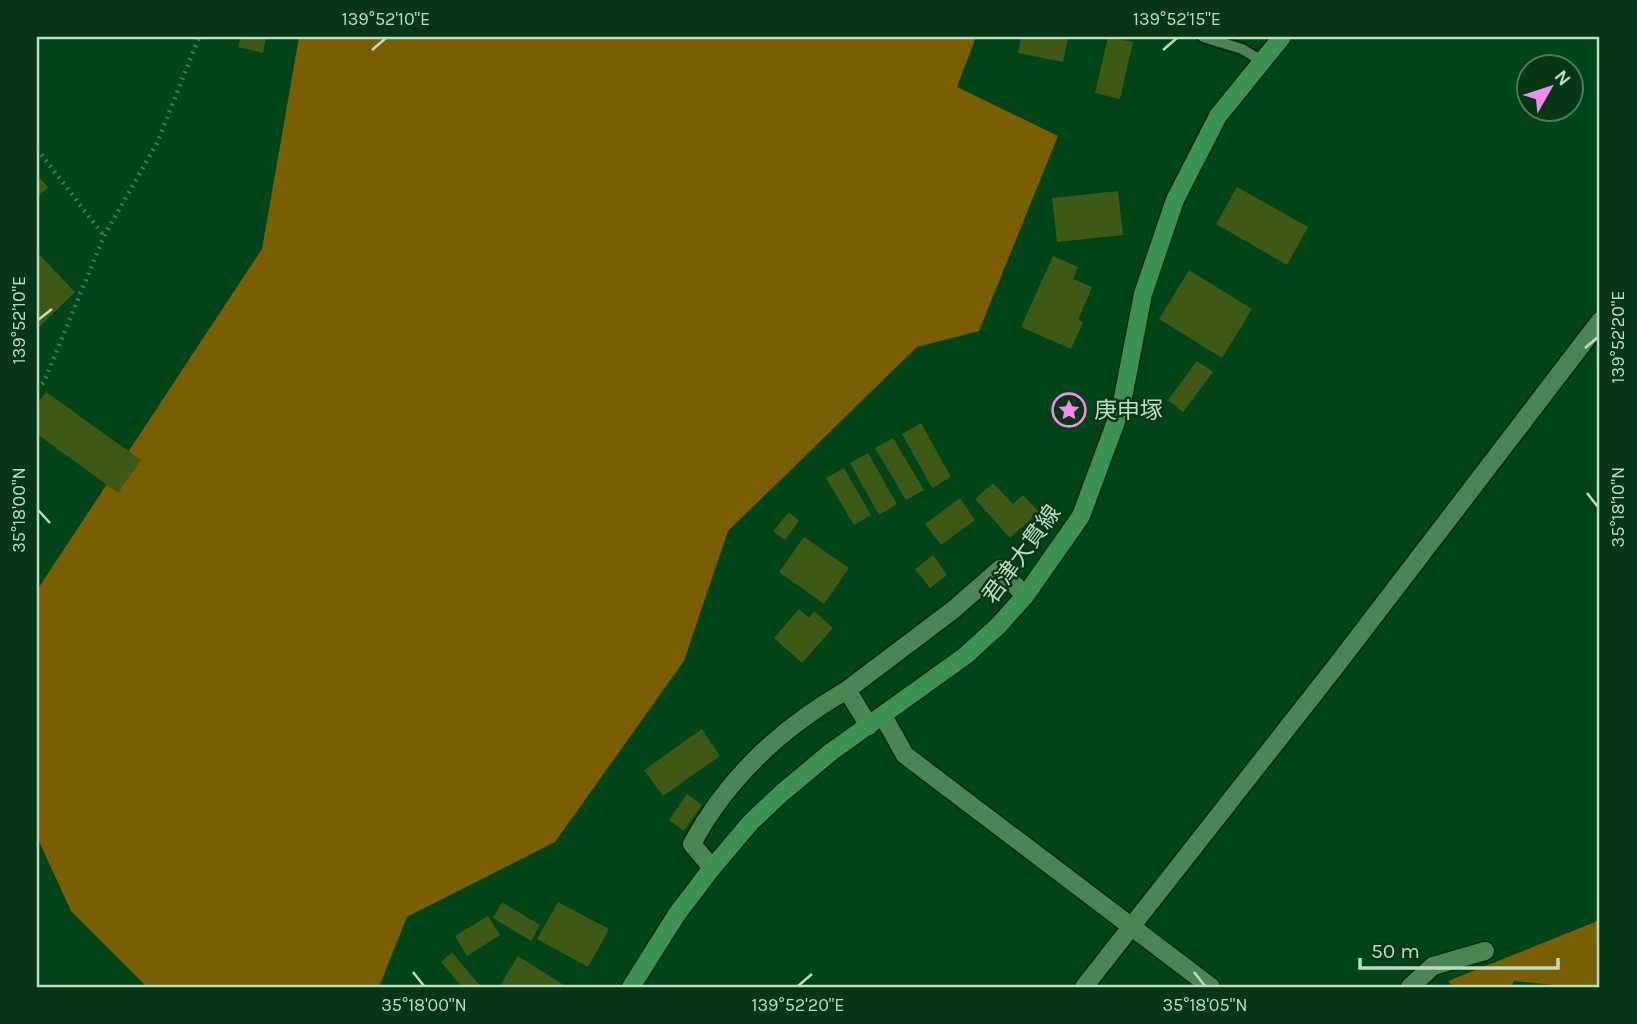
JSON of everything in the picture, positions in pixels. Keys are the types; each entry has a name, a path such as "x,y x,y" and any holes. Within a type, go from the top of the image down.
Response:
{"main road":[{"name":"君津大貫線","path":"631,987 677,915 751,822 831,752 965,656 998,626 1025,596 1081,516 1121,408 1143,294 1175,200 1218,116 1282,37"}],"street":[{"path":"1084,987 1336,666 1600,321"},
{"path":"712,868 692,844 718,802 746,767 787,731 847,690 953,610 1000,569 1025,596"},
{"path":"847,690 905,755 1211,987"},
{"path":"1410,987 1433,966 1485,951"}],"lane":[{"path":"1203,37 1242,49 1262,61"}],"path":[{"path":"37,389 44,382 104,236 157,143 199,37"},
{"path":"37,149 104,236"}],"shaded area":[{"path":"299,37 976,37 957,87 1058,136 979,331 917,347 728,531 684,661 555,842 407,917 379,987 147,987 71,911 37,837 37,590 262,249"},
{"path":"1600,920 1600,987 1555,987 1514,981 1511,987 1454,987 1448,981"}],"building":[{"path":"241,37 266,38 263,53 238,47"},
{"path":"1021,37 1068,37 1063,62 1018,53"},
{"path":"1108,37 1133,42 1120,99 1095,93"},
{"path":"37,175 48,187 37,198"},
{"path":"1237,187 1308,227 1287,265 1216,224"},
{"path":"1118,191 1123,235 1057,242 1052,198"},
{"path":"37,252 75,292 37,329"},
{"path":"1053,256 1078,267 1073,279 1092,287 1078,320 1083,322 1071,349 1021,327"},
{"path":"1189,270 1252,309 1222,358 1159,319"},
{"path":"1197,361 1213,372 1183,412 1168,400"},
{"path":"46,392 141,460 118,493 37,434 37,404"},
{"path":"921,423 951,477 932,488 902,434"},
{"path":"893,438 924,490 906,500 875,448"},
{"path":"868,453 897,504 879,515 850,463"},
{"path":"844,468 871,515 854,525 826,478"},
{"path":"993,483 1013,504 1023,495 1039,512 1010,538 975,499"},
{"path":"960,498 975,520 941,545 925,524"},
{"path":"789,512 799,521 785,540 773,531"},
{"path":"804,537 849,568 824,604 779,572"},
{"path":"933,555 947,575 930,588 915,569"},
{"path":"799,609 809,618 814,611 833,628 802,663 774,638"},
{"path":"702,729 720,756 663,796 644,770"},
{"path":"687,794 702,805 684,831 669,820"},
{"path":"502,902 540,925 531,941 493,918"},
{"path":"558,902 609,929 588,967 537,939"},
{"path":"488,916 500,935 467,956 455,936"},
{"path":"452,952 481,987 462,987 441,962"},
{"path":"518,956 562,984 563,987 499,987"}],"place":[{"name":"庚申塚","path":"1069,410"}]}
